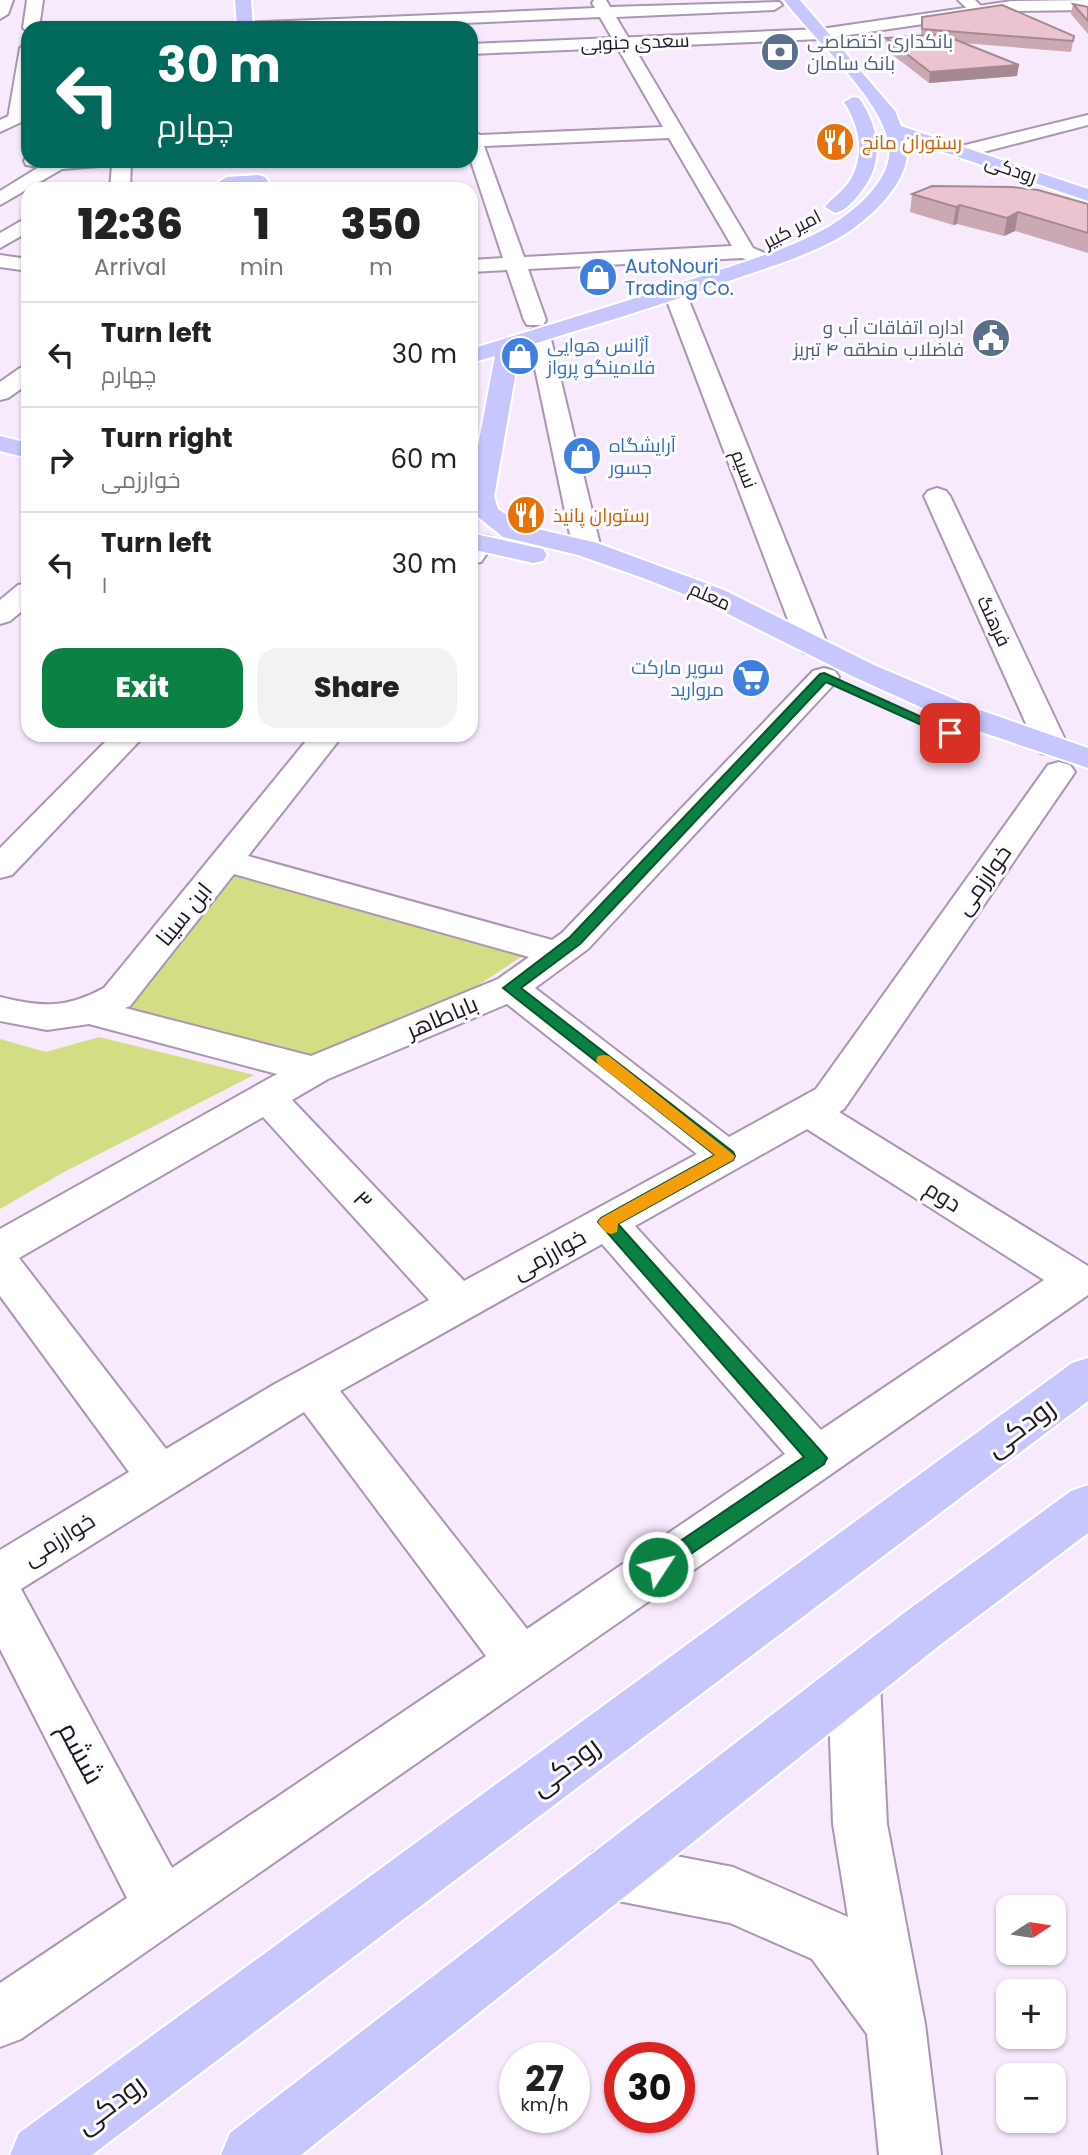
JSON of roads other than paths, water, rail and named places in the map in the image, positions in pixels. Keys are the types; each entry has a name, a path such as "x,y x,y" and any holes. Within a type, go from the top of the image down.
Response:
{"main road":[{"path":"243,0 244,21"},
{"name":"امیر کبیر","path":"490,339 675,293 767,261 827,236 868,208 891,178 899,148 890,115 792,0"},
{"name":"امیر کبیر","path":"537,327 802,229 840,203 863,175 871,147 863,115 771,3"},
{"name":"رودکى","path":"893,130 1088,195"},
{"path":"868,208 903,200"},
{"name":"رودکى","path":"1044,201 1088,211"},
{"name":"معلم","path":"490,339 481,497 486,513 512,531 587,549 714,596 819,661 950,733 1072,765"},
{"path":"0,435 21,437"},
{"path":"0,443 21,449"},
{"name":"معلم","path":"478,548 575,565 819,661"},
{"name":"رودکی","path":"41,2155 1088,1376"},
{"path":"253,2155 854,1682 1088,1506"}],"street":[{"path":"0,14 5,0"},
{"path":"32,21 35,0"},
{"path":"424,0 431,21"},
{"path":"966,0 978,11"},
{"path":"460,21 602,6 771,3"},
{"name":"سعدى جنوبی","path":"478,49 821,34 978,11 1010,3 1088,5"},
{"path":"602,6 745,252"},
{"path":"0,127 21,116"},
{"path":"960,152 1085,122"},
{"path":"478,139 674,132"},
{"path":"478,159 537,327 587,549"},
{"path":"28,182 51,168"},
{"path":"90,182 111,168"},
{"path":"0,199 21,186"},
{"path":"0,242 21,228"},
{"path":"478,266 745,252 767,261"},
{"path":"0,261 21,264"},
{"name":"نسیم","path":"675,293 819,661"},
{"path":"0,393 21,378"},
{"name":"فرهنگ","path":"937,496 1072,765"},
{"path":"0,615 21,597"},
{"name":"باباطاهر","path":"0,1249 314,1070 511,988 560,954 819,661"},
{"path":"0,868 122,742"},
{"name":"ابن سینا","path":"0,1009 23,1015 64,1019 91,1012 117,997 321,742"},
{"name":"خوارزمی","path":"0,1576 310,1386 830,1099 1072,765"},
{"path":"226,861 560,954"},
{"path":"511,988 727,1156"},
{"path":"91,1012 314,1070"},
{"name":"۳","path":"267,1097 459,1304"},
{"name":"دوم","path":"808,1111 1077,1280 817,1458"},
{"path":"0,2018 817,1458 607,1222"},
{"path":"0,1264 160,1477"},
{"path":"310,1386 521,1661"},
{"name":"ششم","path":"0,1599 162,1907"},
{"path":"854,1682 860,1824 897,2024 910,2155"},
{"path":"613,1872 733,1895 832,1938 897,2024"}],"place":[{"name":"بانکداری اختصاصی بانک سامان","path":"780,52"},
{"name":"رستوران مانچ","path":"835,142"},
{"name":"AutoNouri Trading Co.","path":"598,277"},
{"name":"اداره اتفاقات آب و فاضلاب منطقه ۴ تبریز","path":"991,338"},
{"name":"آژانس هوایی فلامینگو پرواز","path":"520,356"},
{"name":"آرایشگاه جسور","path":"582,456"},
{"name":"رستوران پانیذ","path":"526,515"},
{"name":"سوپر مارکت مروارید","path":"751,678"}]}
